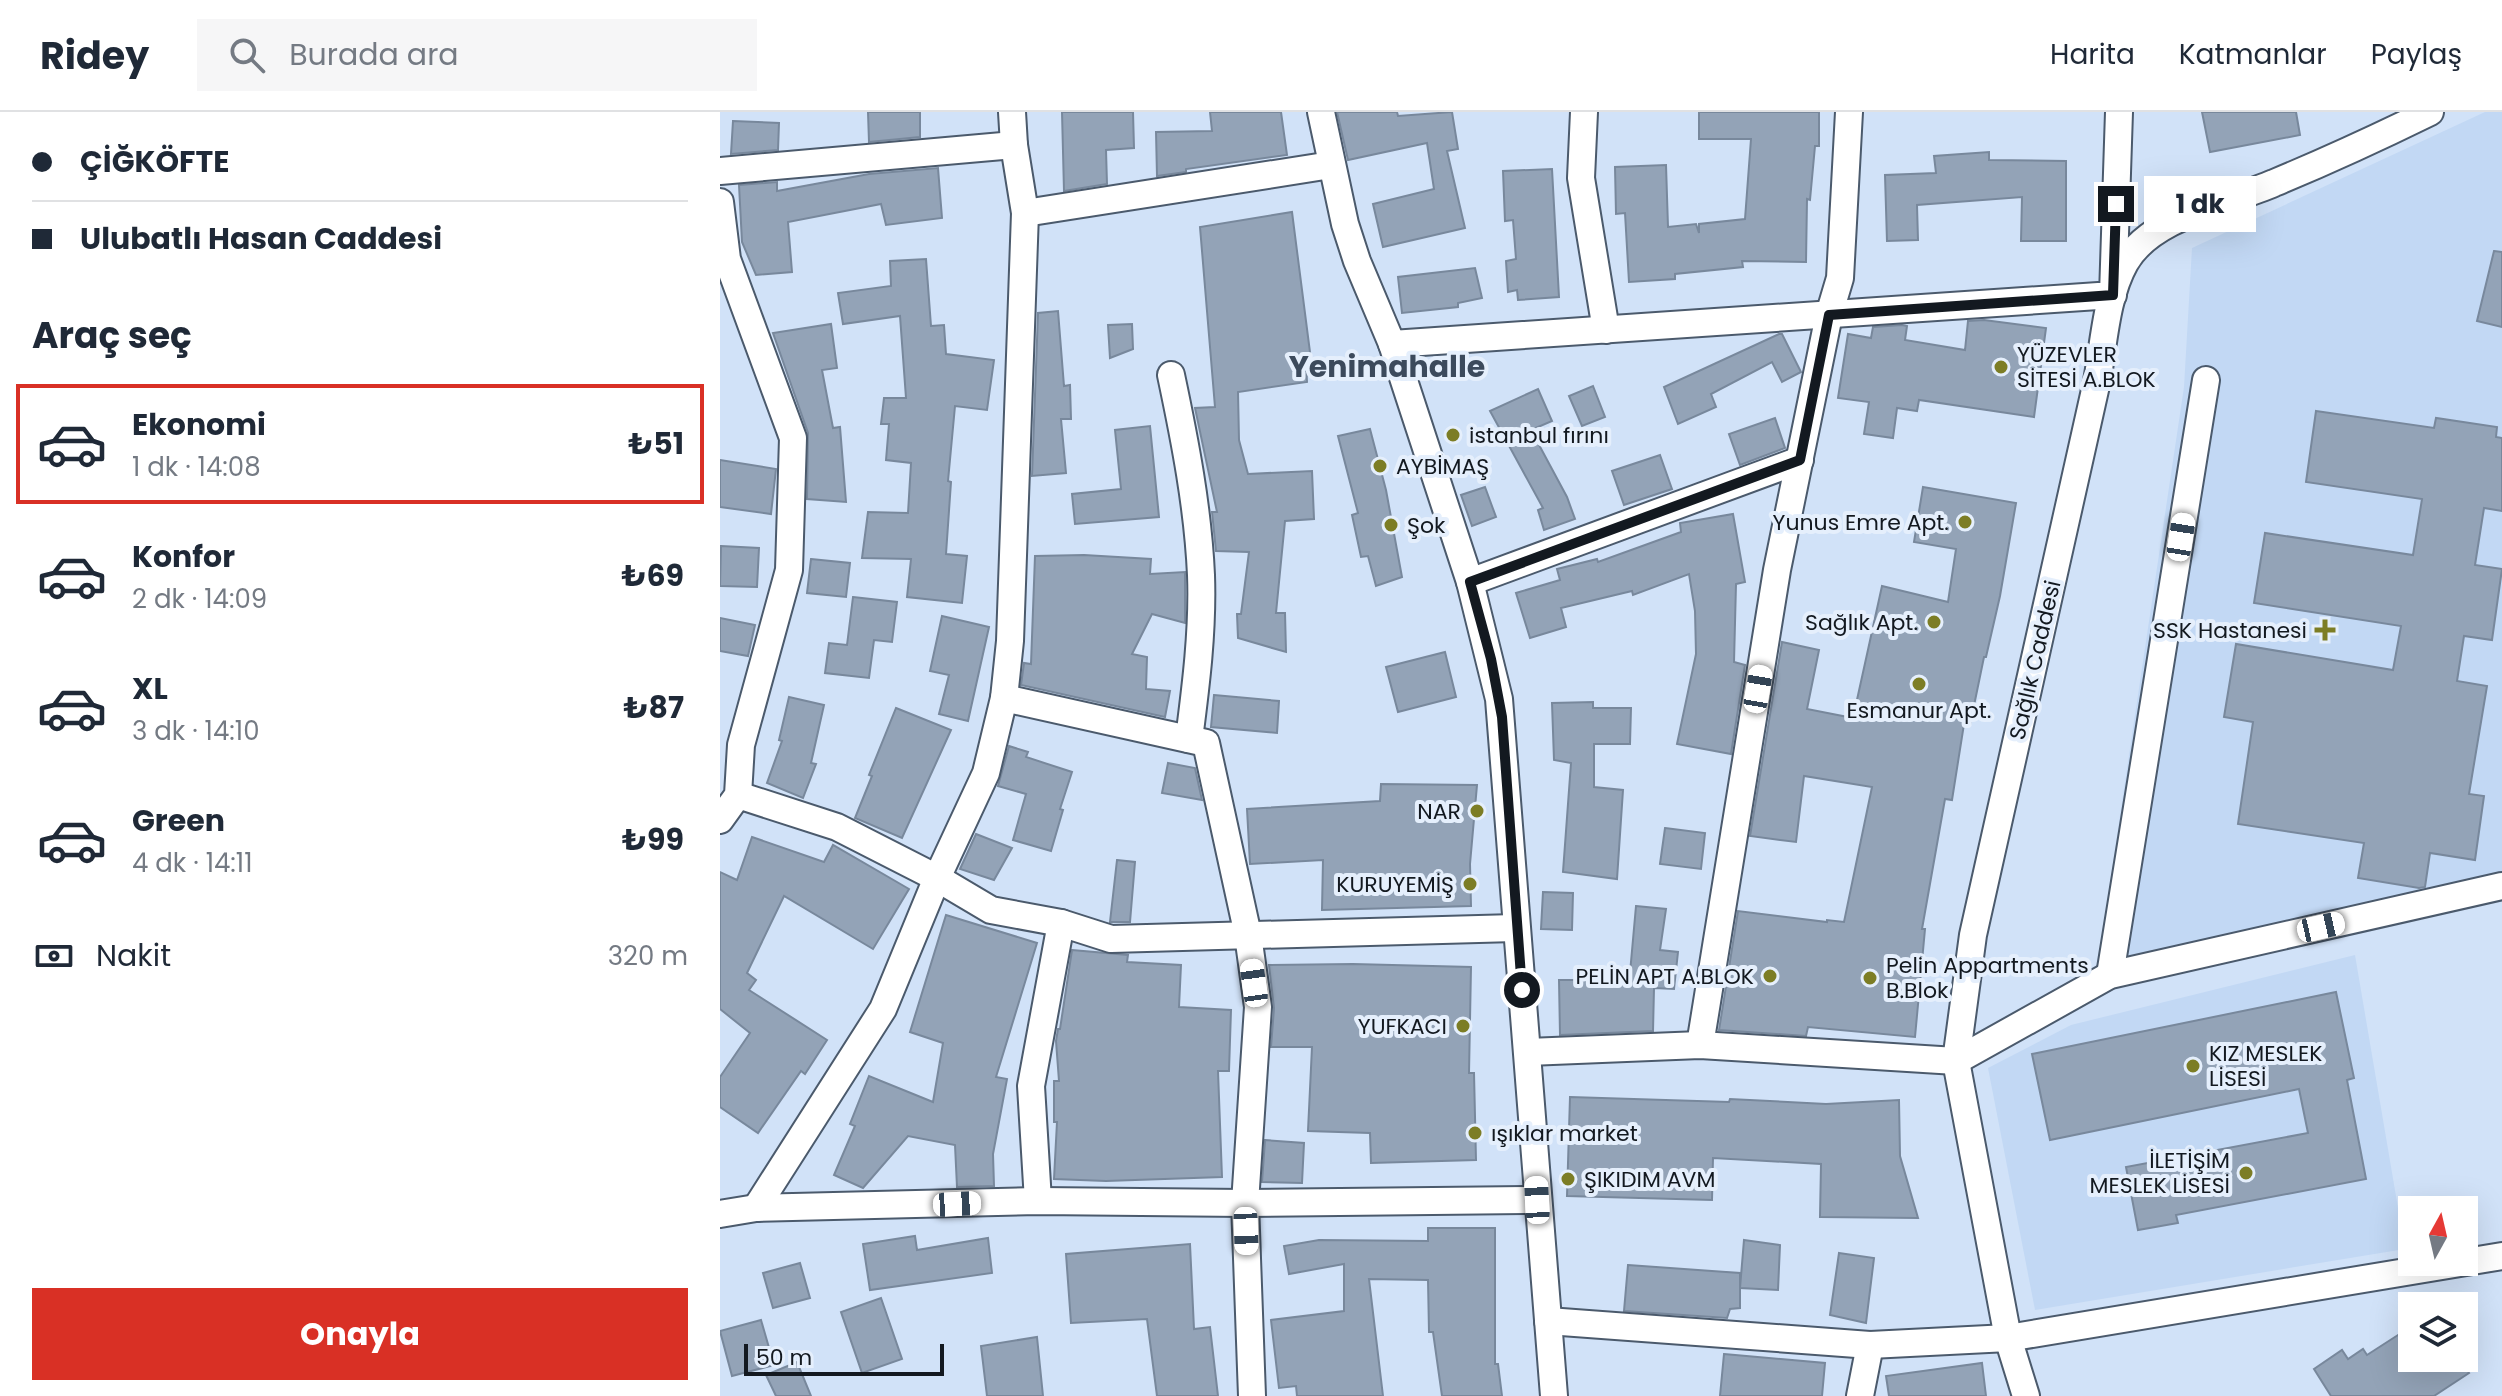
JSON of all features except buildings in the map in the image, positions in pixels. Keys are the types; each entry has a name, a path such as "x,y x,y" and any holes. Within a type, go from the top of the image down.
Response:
{"street":[{"path":"756,1208 883,1009 937,878 986,773 1004,698 1010,641 1025,213 1012,112"},
{"path":"1321,112 1353,249 1392,344 1470,582 1499,699 1554,1396"},
{"path":"1584,112 1581,178 1606,330"},
{"path":"1700,1045 1777,570 1829,315 1840,278 1849,112"},
{"path":"1392,344 2113,295 2119,112"},
{"name":"Sağlık Caddesi","path":"2026,1396 2008,1338 1956,1061 1973,935 2113,295 2126,261 2148,237 2181,218 2261,189 2430,112"},
{"path":"720,171 1014,145"},
{"path":"1025,213 1331,165"},
{"path":"720,202 727,259 793,438 789,570 730,741 738,795 720,820"},
{"path":"1171,375 1190,467 1201,574 1199,658 1189,739"},
{"path":"2110,975 2206,380"},
{"path":"1470,582 1800,460"},
{"path":"1004,698 1206,743 1248,935 1258,1007 1245,1203 1252,1396"},
{"path":"738,795 837,827 937,878 991,910 1061,923 1111,939 1515,928"},
{"path":"1528,1052 1700,1045 1956,1061 2110,975 2502,886"},
{"path":"1038,1201 1031,1086 1061,923"},
{"path":"720,1214 756,1208 1038,1201 1245,1203 1537,1200"},
{"path":"1548,1321 1870,1345 2008,1338 2502,1256"},
{"path":"1860,1396 1870,1345"}],"shaded area":[{"name":"SSK Hastanesi","path":"2485,112 2502,112 2502,873 2098,963 2184,387 2192,248"},
{"path":"2355,955 2398,1208 2398,1250 2035,1310 1988,1068 2071,1025"}],"place":[{"name":"YÜZEVLER SİTESİ A.BLOK","path":"2001,367"},
{"name":"istanbul fırını","path":"1453,435"},
{"name":"AYBİMAŞ","path":"1380,466"},
{"name":"Yunus Emre Apt.","path":"1965,522"},
{"name":"Şok","path":"1391,525"},
{"name":"Sağlık Apt.","path":"1934,622"},
{"name":"SSK Hastanesi","path":"2325,630"},
{"name":"Esmanur Apt.","path":"1919,684"},
{"name":"NAR","path":"1477,811"},
{"name":"KURUYEMİŞ","path":"1470,884"},
{"name":"PELİN APT A.BLOK","path":"1770,976"},
{"name":"Pelin Appartments B.Blok","path":"1870,978"},
{"name":"YUFKACI","path":"1463,1026"},
{"name":"KIZ MESLEK LİSESİ","path":"2193,1066"},
{"name":"ışıklar market","path":"1475,1133"},
{"name":"İLETİŞİM MESLEK LİSESİ","path":"2246,1173"},
{"name":"ŞIKIDIM AVM","path":"1568,1179"}],"district":[{"name":"Yenimahalle","path":"1387,366"}],"route":[{"path":"1522,990 1515,928 1502,717 1491,659 1470,582 1800,460 1829,315 2113,295 2116,204"}]}
